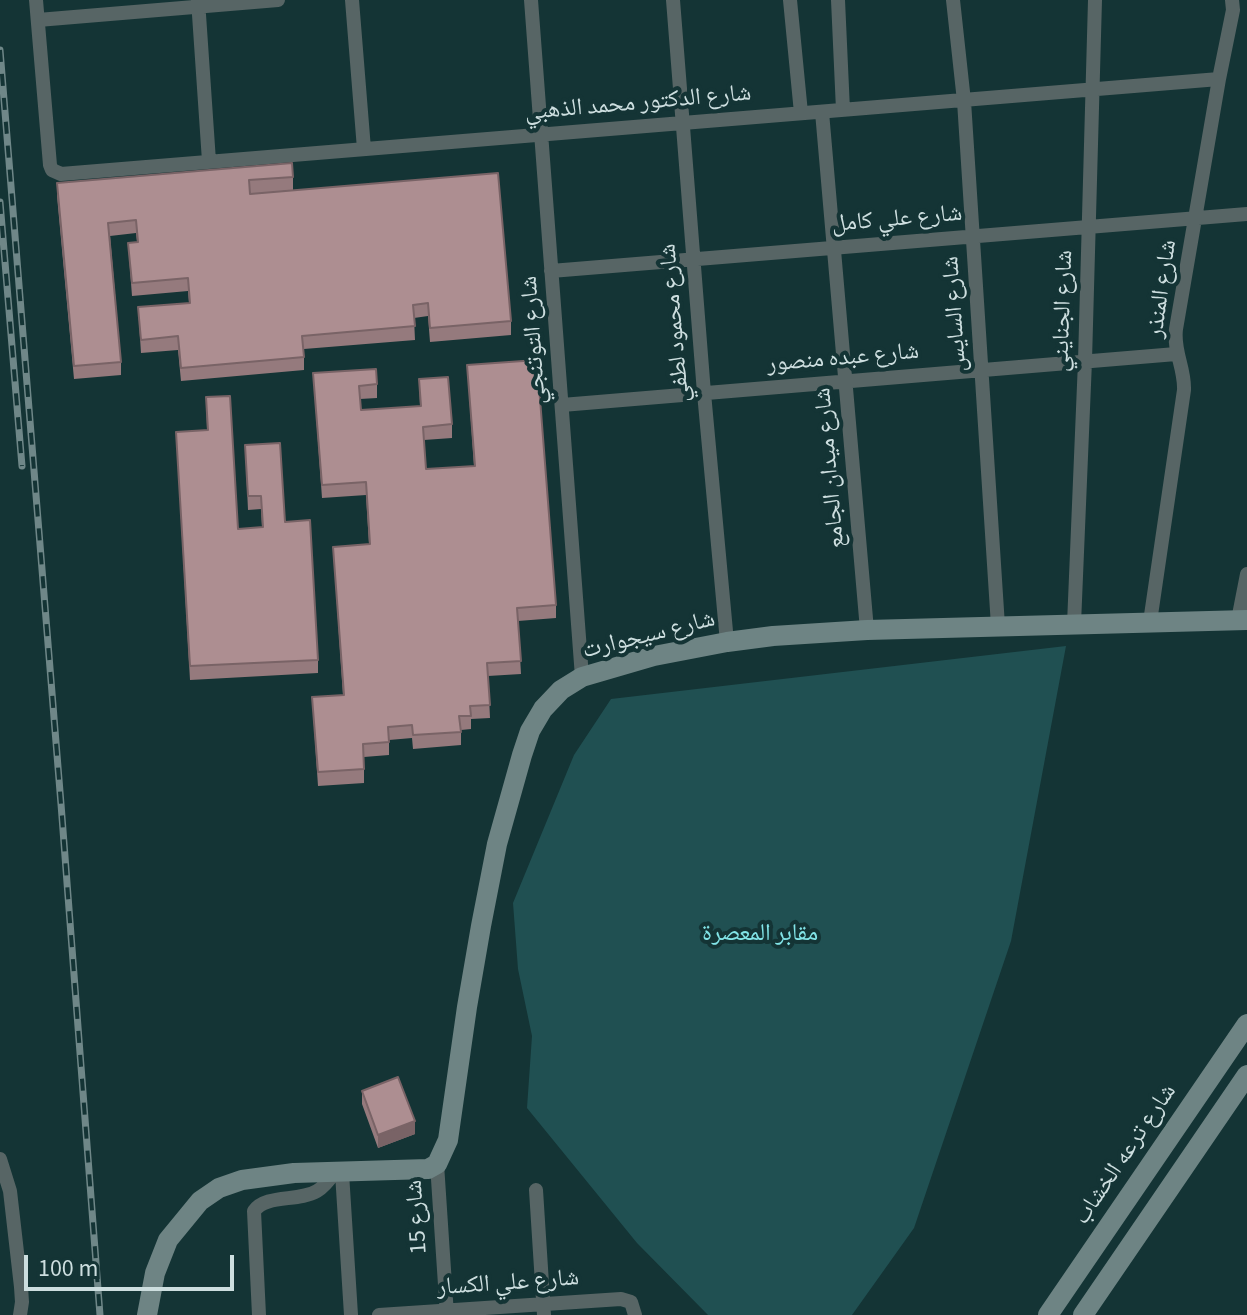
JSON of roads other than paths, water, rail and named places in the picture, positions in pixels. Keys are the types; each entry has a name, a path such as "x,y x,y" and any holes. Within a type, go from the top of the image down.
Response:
{"street":[{"path":"36,0 38,20 198,3 278,0"},
{"path":"352,0 364,149"},
{"name":"شارع التوتنجي","path":"531,0 582,677"},
{"name":"شارع محمود لطفي","path":"673,0 727,642"},
{"path":"790,0 801,113"},
{"path":"838,0 843,110"},
{"name":"شارع السايس","path":"953,0 964,101 998,626"},
{"name":"شارع الجنايني","path":"1074,624 1095,0"},
{"path":"198,3 209,161"},
{"name":"شارع المنذر","path":"1150,622 1184,390 1183,370 1176,354 1176,329 1233,5"},
{"name":"شارع الدكتور محمد الذهبي","path":"38,20 50,165 52,170 61,174 1219,79"},
{"name":"شارع ميدان الجامع","path":"822,112 867,630"},
{"name":"شارع علي كامل","path":"551,271 1247,214"},
{"name":"شارع عبده منصور","path":"562,405 1176,354"},
{"path":"1242,620 1247,574"},
{"name":"شارع سيجوارت","path":"437,1164 448,1140 467,1007 497,844 530,731 543,709 561,690 582,677 654,656 727,642 789,635 867,630 1242,620"},
{"name":"شارع ترعه الخشاب","path":"1048,1315 1247,1024"},
{"path":"1083,1315 1247,1075"},
{"path":"0,1159 10,1191 21,1287 20,1315"},
{"path":"147,1315 155,1273 168,1240 200,1201 219,1188 242,1180 294,1173 428,1169 437,1164"},
{"name":"شارع 15","path":"437,1164 446,1313"},
{"path":"259,1315 254,1211 265,1202 315,1192 339,1172"},
{"path":"339,1172 351,1315"},
{"path":"536,1190 544,1310"},
{"name":"شارع علي الكسار","path":"379,1315 544,1310 625,1299 631,1302 635,1312"}],"railway":[{"path":"0,50 100,1315"},
{"path":"0,202 22,466"}],"park label":[{"name":"مقابر المعصرة","path":"760,935"}]}
